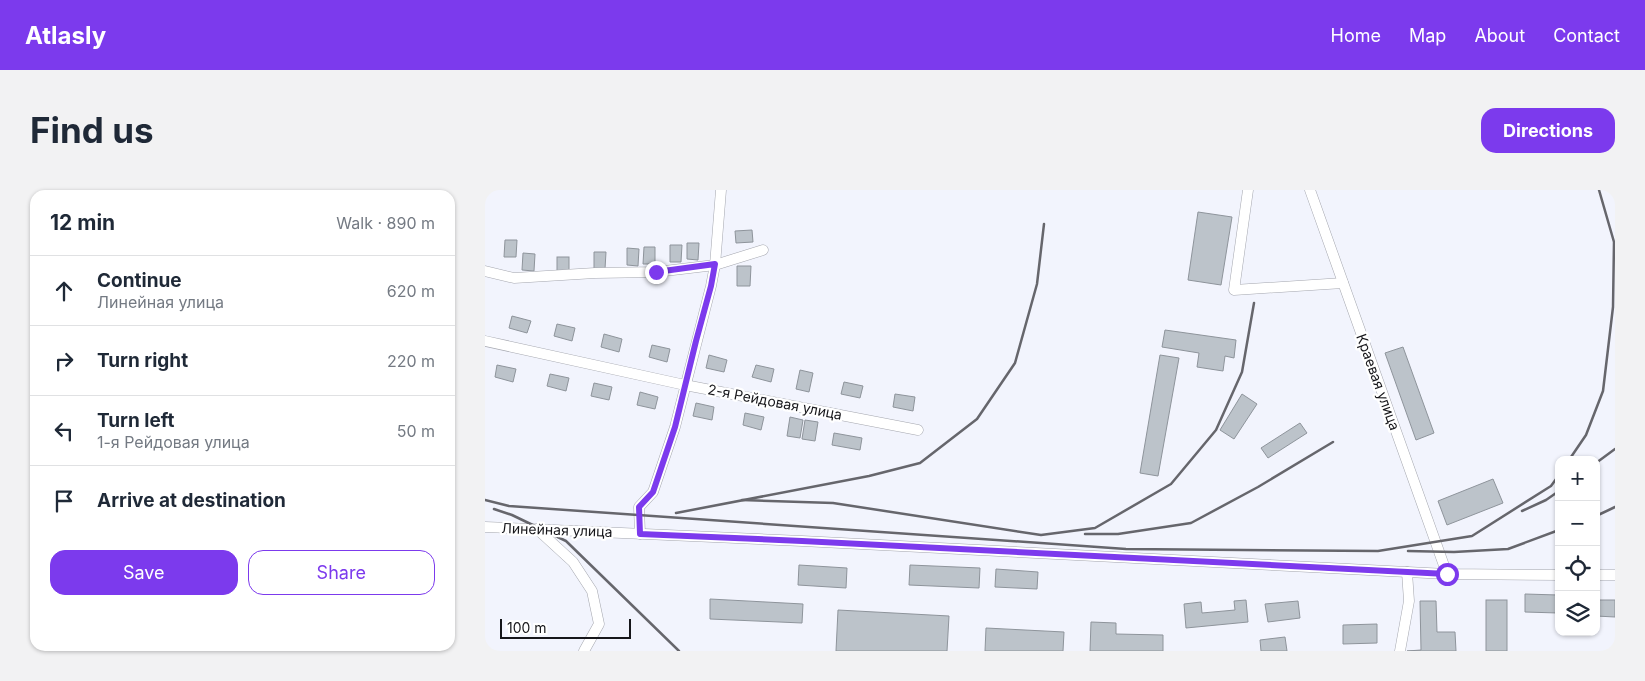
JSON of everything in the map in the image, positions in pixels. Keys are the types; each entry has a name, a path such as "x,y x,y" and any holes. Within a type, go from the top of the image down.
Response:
{"street":[{"path":"640,534 639,507 653,492 675,427 711,286 715,264 721,190"},
{"path":"1248,190 1233,290 1343,283"},
{"name":"Краевая улица","path":"1310,190 1447,574"},
{"path":"485,271 515,278 595,273 656,272 715,264 763,250"},
{"name":"2-я Рейдовая улица","path":"485,341 685,385 918,430"},
{"name":"Линейная улица","path":"485,527 1447,574 1555,575"},
{"path":"537,529 573,562 592,591 599,624 584,651"},
{"path":"1400,651 1409,601 1407,572"},
{"path":"1600,575 1615,575"}],"building":[{"path":"1198,212 1232,217 1221,285 1188,280"},
{"path":"752,230 753,242 736,243 735,231"},
{"path":"505,240 517,240 516,257 504,257"},
{"path":"687,243 699,243 698,260 687,259"},
{"path":"670,245 682,245 681,262 670,262"},
{"path":"644,247 655,247 655,264 643,264"},
{"path":"627,248 639,249 638,266 627,265"},
{"path":"594,252 606,252 605,269 594,269"},
{"path":"523,253 535,254 534,271 522,270"},
{"path":"557,257 569,257 569,274 557,274"},
{"path":"737,266 751,266 750,286 737,286"},
{"path":"512,316 531,321 527,333 509,328"},
{"path":"557,324 575,328 572,341 554,336"},
{"path":"1165,330 1236,340 1234,358 1225,356 1223,371 1197,367 1199,353 1162,347"},
{"path":"604,334 622,339 619,352 601,347"},
{"path":"652,345 670,349 667,362 649,357"},
{"path":"1403,347 1434,433 1416,440 1385,353"},
{"path":"709,355 727,360 724,372 706,368"},
{"path":"1160,355 1179,358 1158,476 1140,473"},
{"path":"497,365 516,369 513,382 495,377"},
{"path":"756,365 774,369 771,382 752,377"},
{"path":"800,370 813,373 809,392 796,389"},
{"path":"550,374 569,378 566,391 547,386"},
{"path":"844,382 863,386 860,398 841,394"},
{"path":"594,383 612,387 609,400 591,396"},
{"path":"640,392 658,397 655,409 637,405"},
{"path":"895,394 915,397 913,411 893,407"},
{"path":"1242,394 1257,404 1234,439 1220,430"},
{"path":"696,403 714,407 712,420 693,416"},
{"path":"745,413 764,417 761,430 743,425"},
{"path":"790,417 803,420 800,438 787,436"},
{"path":"805,420 818,422 815,441 802,439"},
{"path":"1300,423 1307,433 1268,458 1261,448"},
{"path":"834,433 862,438 860,450 832,445"},
{"path":"1493,479 1503,503 1447,525 1438,501"},
{"path":"799,565 847,568 846,588 798,585"},
{"path":"910,565 980,568 979,588 909,585"},
{"path":"996,569 1038,572 1037,589 995,587"},
{"path":"1525,594 1555,595 1555,613 1525,612"},
{"path":"710,599 803,604 802,623 710,619"},
{"path":"1246,600 1248,622 1186,628 1184,604 1201,602 1202,613 1235,610 1234,601"},
{"path":"1486,600 1507,600 1507,651 1486,651"},
{"path":"1600,600 1615,600 1615,617 1600,616"},
{"path":"1298,601 1300,618 1268,622 1265,604"},
{"path":"1420,601 1436,601 1437,632 1455,632 1456,651 1407,651 1421,650"},
{"path":"838,610 949,616 947,651 836,651"},
{"path":"1091,622 1116,623 1116,634 1163,635 1163,651 1090,651"},
{"path":"1377,624 1377,643 1343,644 1343,625"},
{"path":"986,628 1064,632 1063,651 985,651"},
{"path":"1285,637 1287,651 1261,651 1260,640"}],"railway":[{"path":"1572,456 1586,435 1603,391 1613,307 1614,242 1599,190"},
{"path":"676,513 869,476 920,463 977,419 1015,363 1037,284 1044,224"},
{"path":"742,500 833,503 1041,535 1095,528 1171,484 1216,430 1242,372 1254,303"},
{"path":"1085,534 1118,534 1191,523 1258,487 1333,442"},
{"path":"1600,460 1615,449"},
{"path":"485,500 509,506 1126,549 1378,551 1472,536 1551,486 1555,480"},
{"path":"1522,511 1555,494"},
{"path":"1600,514 1615,507"},
{"path":"494,509 512,515 566,541 679,651"},
{"path":"1408,551 1454,552 1508,549 1555,531"}],"route":[{"path":"656,272 715,264 675,427 653,492 639,507 640,534 1447,574"}]}
